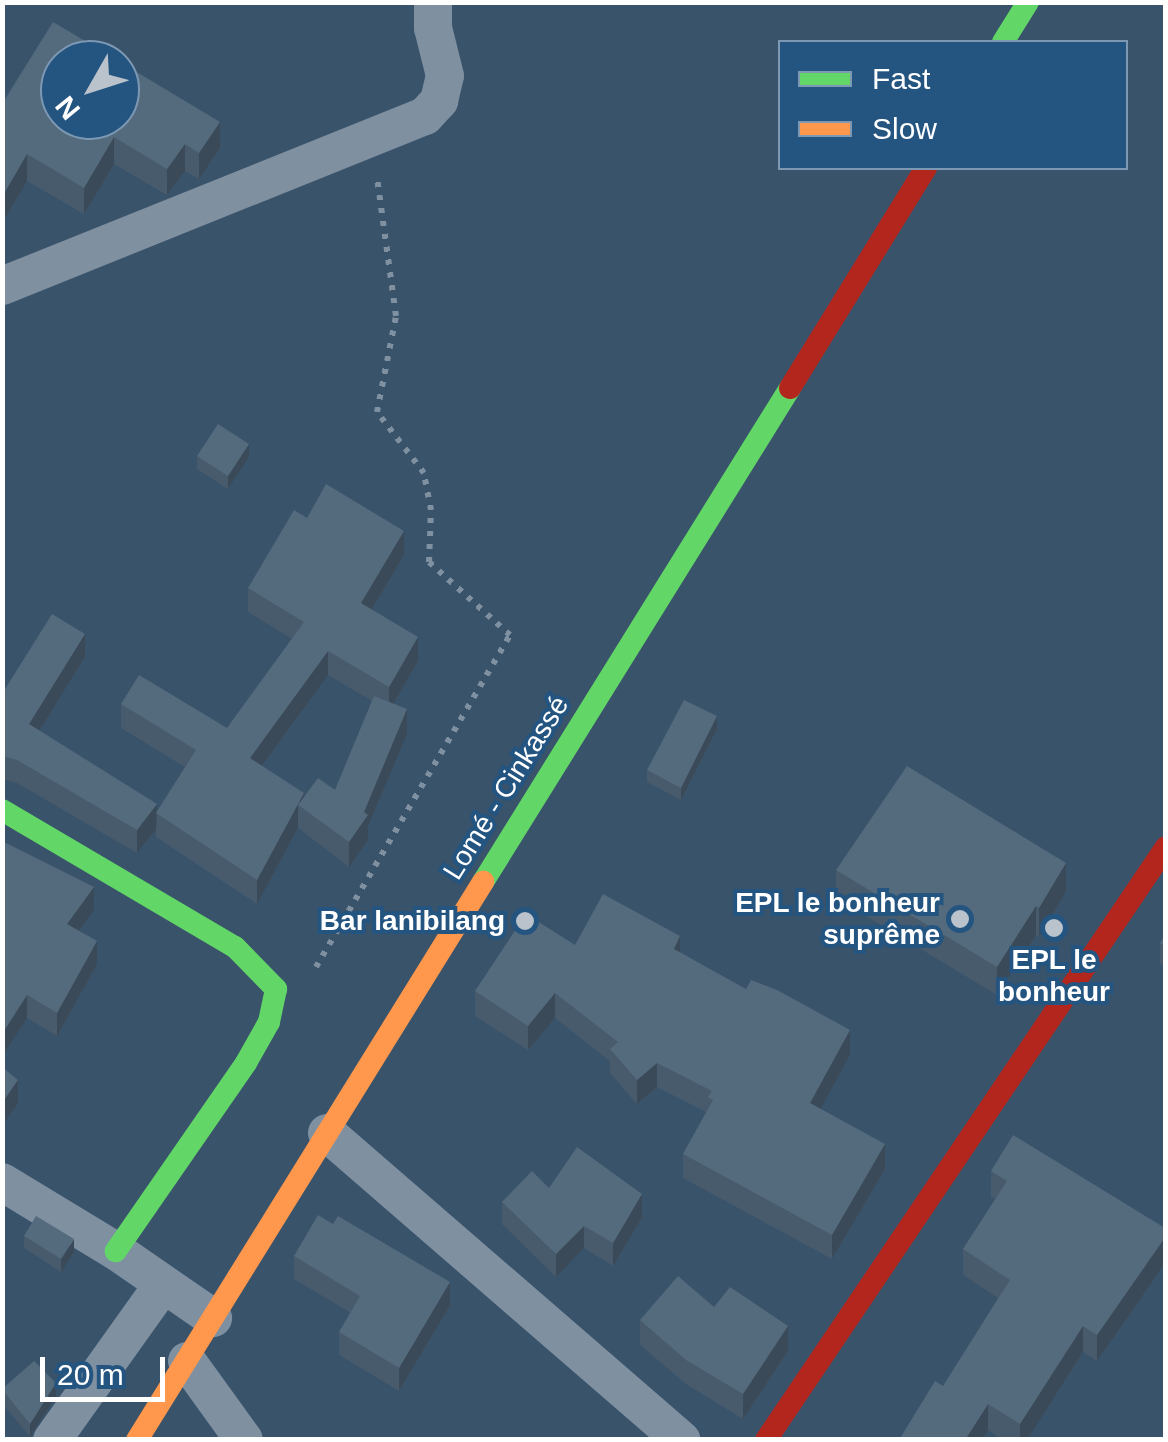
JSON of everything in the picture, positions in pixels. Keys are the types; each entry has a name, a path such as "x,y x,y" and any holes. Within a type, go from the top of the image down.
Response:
{"main road":[{"path":"1004,40 1028,2"},
{"name":"Lomé - Cinkassé","path":"137,1440 925,170"},
{"path":"2,810 235,947 276,989 269,1022 246,1063 116,1251"},
{"path":"766,1440 1166,846"}],"street":[{"path":"2,286 424,116 440,101 444,76 433,28 433,2"},
{"path":"328,1133 681,1440"},
{"path":"2,1182 116,1251 212,1318"},
{"path":"52,1440 161,1286"},
{"path":"187,1360 244,1440"}],"path":[{"path":"276,989 310,972 329,952 510,635 429,562 431,510 424,473 377,412 396,316 371,137"}],"building":[{"path":"53,22 83,40 42,40"},
{"path":"40,43 40,140 112,140 84,188 27,154 2,197 2,104"},
{"path":"140,74 220,122 199,153 185,144 167,169 119,140 140,140"},
{"path":"218,424 249,444 228,476 197,456"},
{"path":"326,484 404,531 361,603 418,637 389,687 328,651 250,758 304,793 257,880 156,813 196,750 121,704 139,675 227,728 304,622 248,588 294,510 307,518"},
{"path":"52,614 85,634 29,724 157,804 137,830 17,760 2,756 2,694"},
{"path":"374,696 407,709 364,812 368,815 349,842 298,805 318,778 335,790"},
{"path":"684,700 717,716 681,788 647,770"},
{"path":"907,766 1066,863 997,967 836,870"},
{"path":"2,841 94,887 67,924 97,941 57,1013 27,995 2,1034"},
{"path":"603,894 680,936 674,949 746,989 751,980 777,990 850,1030 810,1103 885,1144 832,1235 683,1154 713,1100 708,1097 712,1091 657,1063 637,1080 610,1049 618,1042 555,993 528,1026 475,991 526,914 575,945"},
{"path":"2,1067 18,1080 2,1103"},
{"path":"1013,1135 1166,1227 1166,1236 1097,1335 1083,1326 1020,1424 988,1404 965,1440 899,1440 935,1381 943,1386 1010,1280 963,1249 1007,1181 991,1171"},
{"path":"577,1147 642,1194 613,1243 584,1226 556,1254 502,1202 532,1171 549,1188"},
{"path":"318,1215 333,1224 338,1216 450,1282 399,1368 339,1332 360,1296 294,1256"},
{"path":"36,1216 74,1239 61,1259 24,1236"},
{"path":"678,1276 714,1307 730,1287 788,1326 743,1394 686,1360 640,1320"},
{"path":"34,1361 56,1383 30,1424 2,1389"}],"traffic: fast":[{"path":"1004,40 1028,2"},
{"path":"483,882 790,388"},
{"path":"2,810 235,947 276,989 269,1022 246,1063 116,1251"}],"traffic: slow":[{"path":"137,1440 483,882"}],"traffic: jam":[{"path":"790,388 925,170"},
{"path":"766,1440 1166,847"}],"place":[{"name":"EPL le bonheur suprême","path":"960,919"},
{"name":"Bar lanibilang","path":"525,921"},
{"name":"EPL le bonheur","path":"1054,928"}]}
